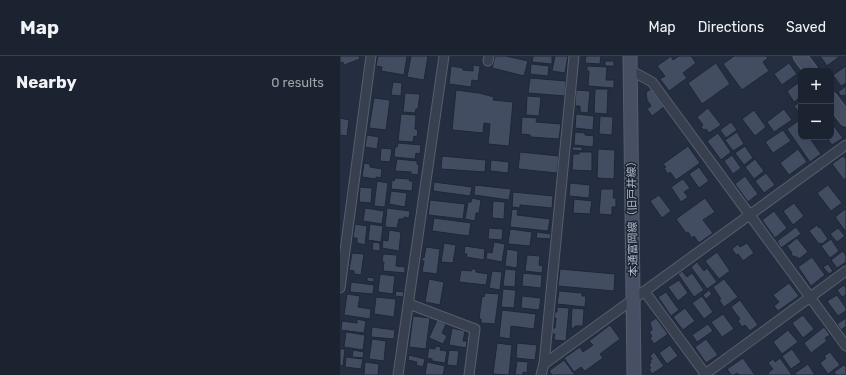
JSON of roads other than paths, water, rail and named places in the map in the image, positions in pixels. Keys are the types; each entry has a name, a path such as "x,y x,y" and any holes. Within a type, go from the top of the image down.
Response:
{"street":[{"path":"340,288 343,250 372,56"},
{"path":"398,375 444,56"},
{"path":"541,375 544,364 574,56"},
{"name":"本通富岡線（旧戸井線）","path":"630,56 634,375"},
{"path":"800,56 809,68"},
{"path":"630,70 652,82 846,346"},
{"path":"834,103 846,119"},
{"path":"544,364 846,145"},
{"path":"645,292 705,375 846,271"},
{"path":"409,304 476,329 469,375"}]}
